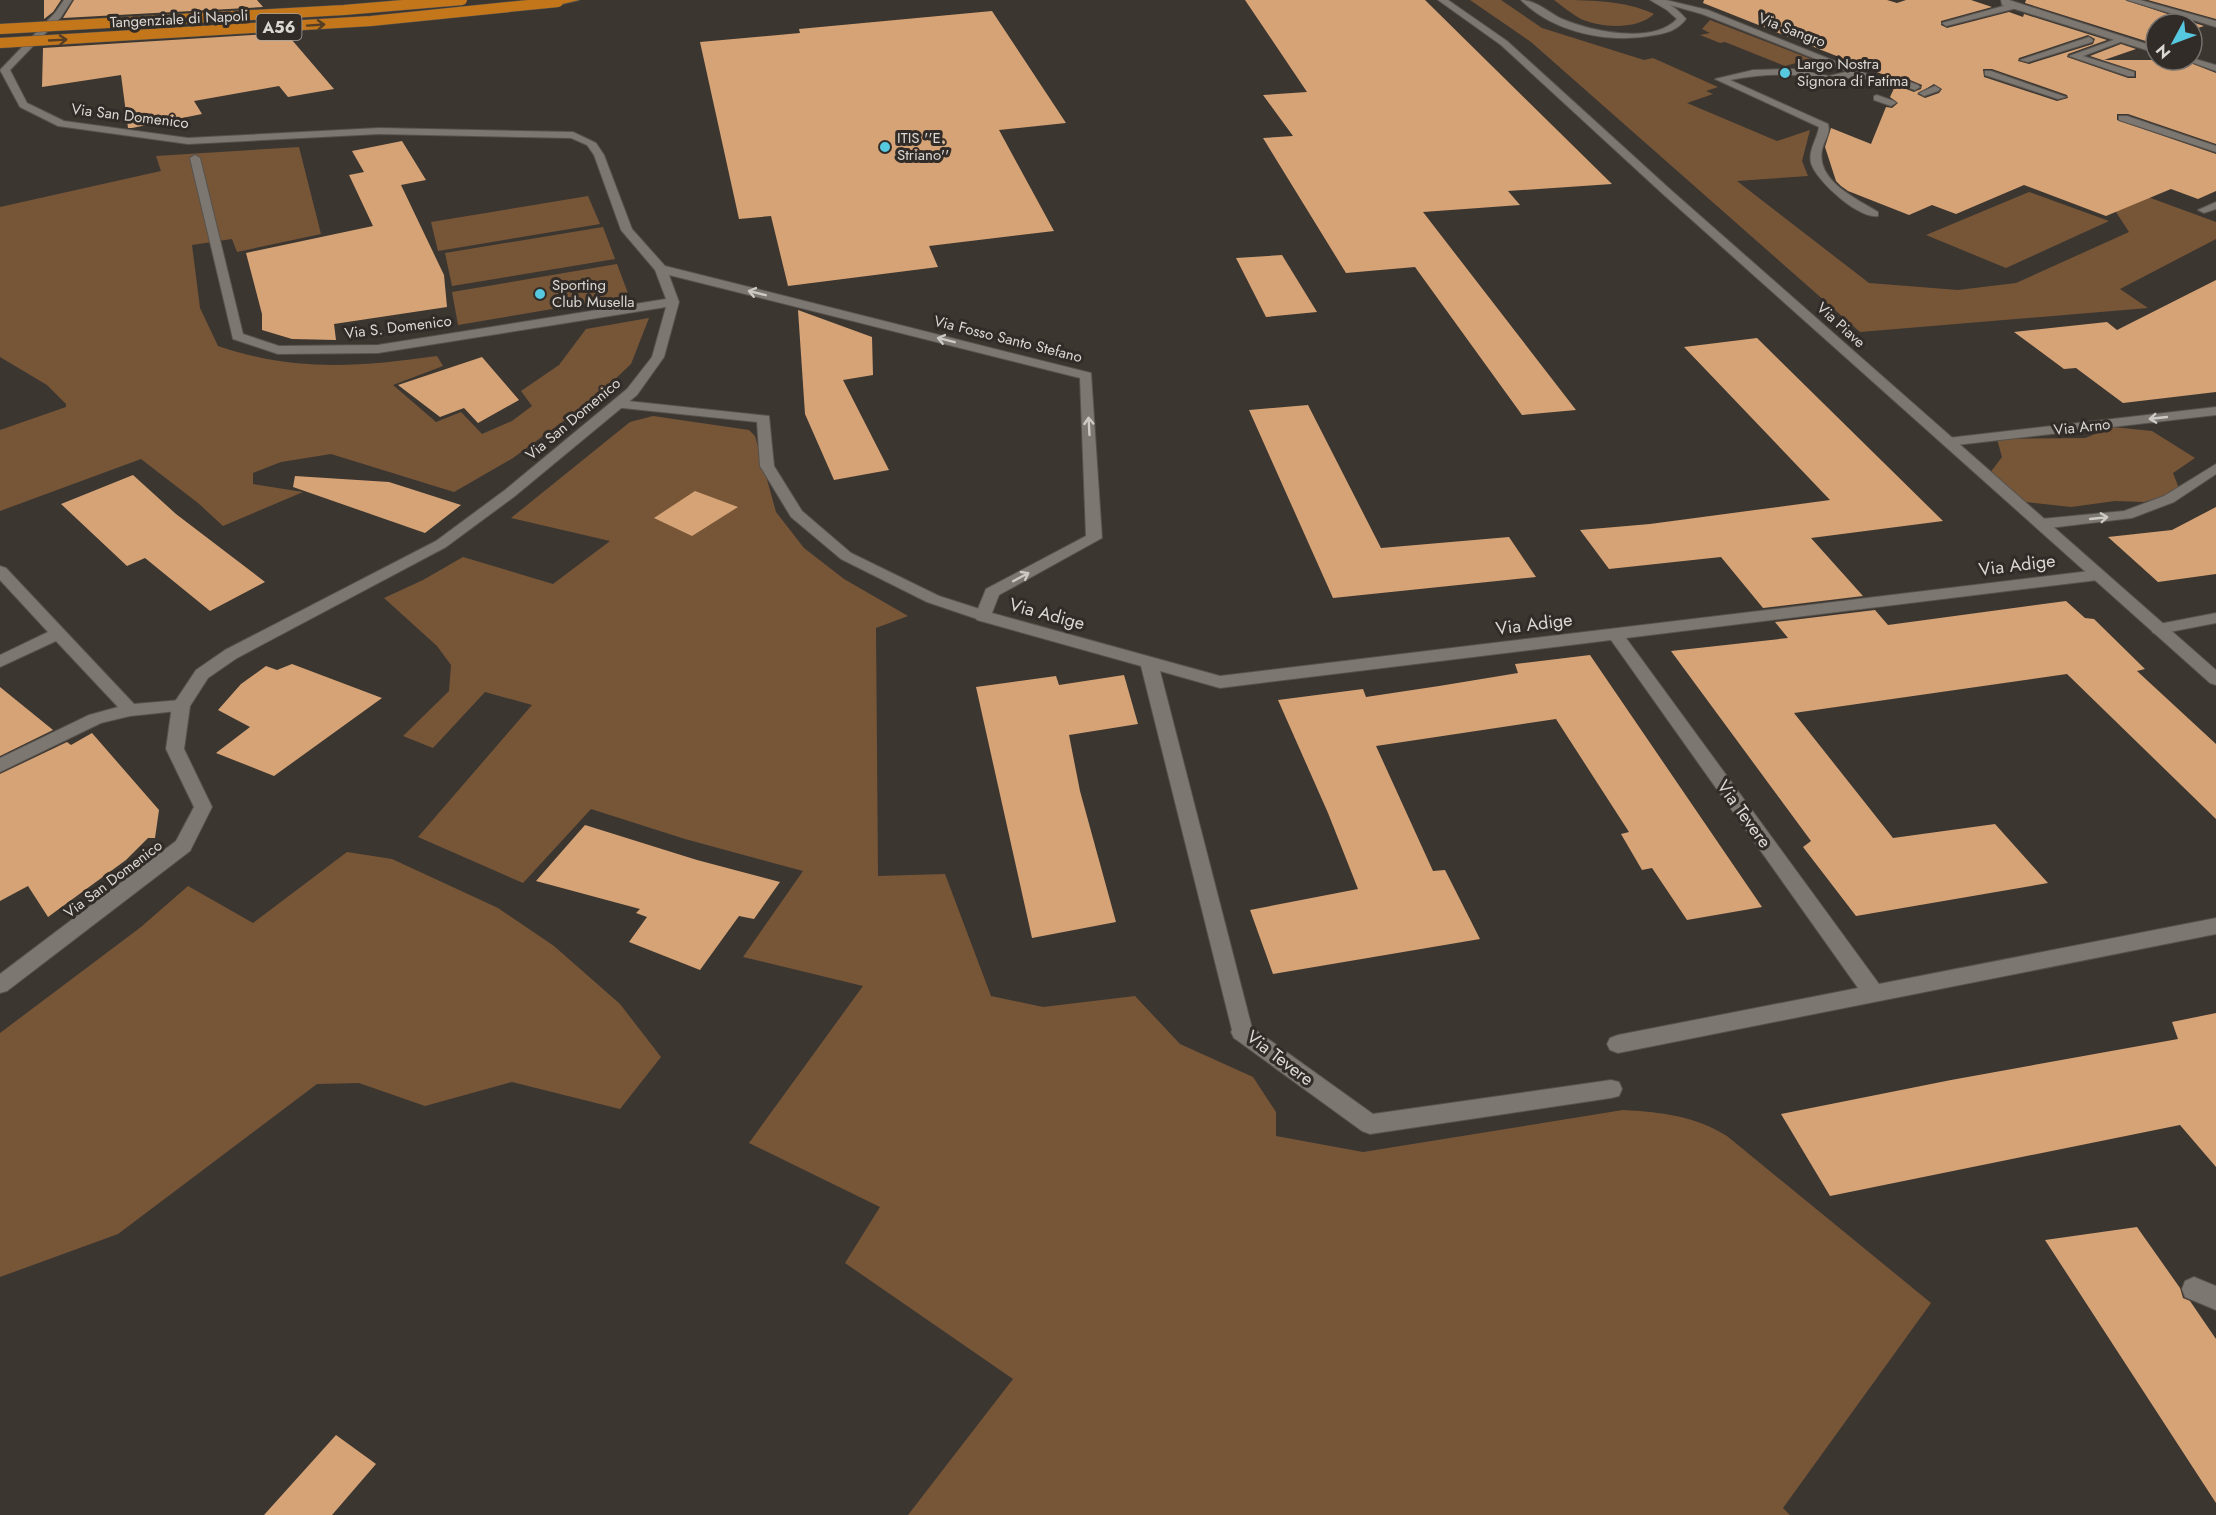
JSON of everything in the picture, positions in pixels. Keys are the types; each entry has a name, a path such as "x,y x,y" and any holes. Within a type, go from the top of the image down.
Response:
{"highway":[{"name":"Tangenziale di Napoli","path":"0,29 333,11 462,0"},
{"name":"Tangenziale di Napoli","path":"0,43 372,21 575,0"}],"street":[{"name":"Via San Domenico","path":"0,985 183,846 203,807 175,749 181,706 202,674 231,654 441,544 510,493 632,392 658,357 673,302 661,269 627,230 599,155 591,143 573,135 379,131 188,141 62,124 23,105 5,70 58,15 68,0"},
{"name":"Via Piave","path":"1442,0 1504,43 1668,193 2216,679"},
{"path":"1525,0 1570,26 1597,34 1625,36 1653,33 1677,26 1682,19 1678,14 1655,0"},
{"name":"Via Sangro","path":"1655,0 1705,12 1882,82"},
{"path":"2005,0 2014,6 2144,46"},
{"path":"2131,0 2216,24"},
{"path":"1946,23 2014,6"},
{"path":"2025,60 2106,35"},
{"path":"2122,40 2074,56 2131,74"},
{"path":"1858,72 1829,79 1792,72 1753,72 1720,79 1824,126 1824,137 1816,153 1821,172 1832,189 1874,214"},
{"path":"1988,73 2061,97"},
{"path":"1902,82 1915,87"},
{"path":"1877,98 1891,104"},
{"path":"2124,118 2216,149"},
{"name":"Via S. Domenico","path":"195,158 237,336 278,350 378,349 673,302"},
{"path":"2216,205 2204,210 2216,214"},
{"name":"Via Fosso Santo Stefano","path":"661,269 1086,376 1094,537 992,592 983,616"},
{"name":"Via Adige","path":"618,404 764,419 767,466 796,514 846,556 933,599 983,616 1220,682 2098,575"},
{"name":"Via Arno","path":"1948,442 2216,411"},
{"path":"2041,525 2127,515 2169,499 2216,468"},
{"path":"0,571 130,710"},
{"path":"2159,629 2216,618"},
{"path":"0,662 58,633"},
{"name":"Via Tevere","path":"1615,634 1874,994"},
{"name":"Via Tevere","path":"1149,662 1242,1032 1370,1124 1611,1089"},
{"path":"0,766 95,719 130,710 181,706"},
{"path":"1618,1044 2216,926"}],"shaded area":[{"path":"1470,0 1501,0 1542,28 1644,60 1653,58 1718,87 1706,91 1713,94 1687,103 1777,141 1810,130 1802,161 1808,176 1737,181 1869,283 1958,290 2016,283 2129,232 2116,212 2016,174 2050,161 2216,222 2216,239 2120,289 2148,308 1860,332 1531,42"},
{"path":"1554,0 1618,3 1654,14 1638,23 1608,26 1581,19"},
{"path":"1710,20 1811,59 1785,66 1725,42 1720,43 1700,35 1710,33 1702,29"},
{"path":"299,147 321,234 237,252 232,239 192,245 200,308 218,346 274,360 327,365 380,363 437,356 443,366 393,385 436,422 461,412 482,434 512,421 532,406 521,391 559,365 586,329 649,318 631,364 595,398 513,458 454,492 331,454 281,462 253,473 253,484 303,492 223,526 198,503 141,459 0,511 0,430 66,407 66,404 47,385 0,357 0,207 161,171 156,156"},
{"path":"2029,192 2109,221 2006,268 1926,235"},
{"path":"588,196 600,224 438,251 431,222"},
{"path":"603,227 615,259 452,286 445,253"},
{"name":"Sporting Club Musella","path":"617,264 629,296 458,325 452,292"},
{"path":"653,416 749,430 755,436 776,512 804,548 844,579 908,616 876,628 878,876 945,874 991,996 1043,1007 1135,996 1180,1044 1253,1077 1276,1112 1276,1136 1363,1152 1623,1110 1664,1114 1703,1124 1727,1136 1931,1303 1783,1508 1790,1515 908,1515 1013,1379 845,1263 880,1207 749,1143 863,986 743,957 803,871 685,839 591,809 523,883 418,837 532,705 485,692 433,748 403,736 449,691 451,665 437,646 384,598 423,580 463,557 553,584 610,541 511,518 630,422"},
{"path":"2113,427 2152,431 2195,458 2173,473 2180,491 2144,502 2115,501 2071,507 2026,502 1990,473 2002,457 1997,439 2085,438"},
{"path":"347,852 392,859 498,908 554,946 620,1004 661,1057 620,1109 512,1082 425,1106 359,1083 317,1084 118,1234 0,1277 0,1033 141,927 188,886 253,923"}],"building":[{"path":"44,0 61,0 53,12 44,19"},
{"path":"74,0 257,0 263,7 63,18"},
{"path":"1245,0 1425,0 1612,184 1508,191 1520,205 1423,212 1576,410 1522,415 1415,267 1346,273 1263,138 1293,136 1263,95 1307,92"},
{"path":"1704,0 1887,0 1897,3 1906,0 1971,0 1992,7 1941,21 1941,25 1947,28 2009,12 2023,17 2024,14 2107,40 2068,54 2067,57 2128,78 2136,78 2136,71 2090,56 2121,44 2136,49 2104,60 2144,60 2144,72 2204,72 2204,68 2216,73 2216,144 2128,114 2117,114 2117,120 2216,154 2216,191 2198,199 2171,189 2106,216 2024,185 1956,214 1932,205 1909,215 1848,191 1841,186 1836,181 1825,147 1831,128 1871,144 1886,107 1892,108 1898,103 1890,97 1897,82 1898,86 1914,92 1921,89 1922,85 1903,77 1897,80 1703,3","holes":["2088,35 2095,39 2093,44 2029,64 2018,61 2019,58","1983,69 1992,69 2067,95 2068,98 2057,101 1984,77","1934,84 1942,89 1939,93 1925,98 1917,94"]},
{"path":"2026,0 2125,0 2161,12 2144,12 2144,40 2025,3"},
{"path":"2148,0 2216,0 2216,19 2204,16 2204,12 2191,12"},
{"path":"992,11 1066,123 999,130 1054,231 929,246 938,267 788,286 771,216 739,219 700,42 800,33 799,29"},
{"path":"286,33 334,89 288,97 279,86 194,101 202,114 128,128 121,75 42,87 43,48"},
{"path":"402,141 426,180 401,185 444,275 447,307 334,324 336,340 292,339 262,330 262,314 246,253 373,226 349,175 364,172 352,151"},
{"path":"1282,255 1317,312 1266,317 1236,258"},
{"path":"2216,280 2216,392 2123,403 2076,368 2064,369 2014,332 2107,322 2117,330"},
{"path":"798,310 872,337 873,375 843,380 889,470 834,480 805,414"},
{"path":"1757,338 1943,521 1811,538 1863,596 1763,608 1721,557 1609,569 1580,530 1650,524 1830,500 1684,347"},
{"path":"482,357 519,400 478,423 464,408 440,417 398,385"},
{"path":"1308,405 1381,548 1509,537 1536,577 1333,598 1249,410"},
{"path":"133,475 176,514 265,582 210,611 145,558 127,566 61,504"},
{"path":"295,476 389,482 461,505 425,533 293,487"},
{"path":"695,491 738,507 692,536 654,518"},
{"path":"2216,507 2216,574 2158,582 2108,537 2172,530"},
{"path":"2066,601 2085,618 2094,619 2145,669 2137,671 2216,744 2216,819 2067,674 1794,713 1893,838 1995,824 2048,883 1856,916 1803,847 1811,841 1671,651 1788,638 1775,622 1875,610 1888,625"},
{"path":"1590,655 1762,907 1687,920 1652,868 1642,870 1621,834 1629,832 1556,719 1376,746 1433,871 1445,870 1480,939 1273,974 1250,910 1358,889 1328,813 1278,700 1363,689 1366,697 1518,673 1515,664"},
{"path":"292,664 382,698 274,776 216,753 250,727 218,710 241,684 266,666 277,670"},
{"path":"1124,675 1138,724 1069,735 1080,791 1116,922 1032,938 976,687 1056,676 1059,685"},
{"path":"0,687 53,730 0,756"},
{"path":"92,733 159,810 155,838 148,838 126,860 48,917 28,886 0,901 0,774 67,742 71,745"},
{"path":"585,825 697,860 780,882 754,919 739,916 700,970 629,942 647,917 636,913 640,909 536,881"},
{"path":"2216,1013 2216,1167 2180,1125 1830,1196 1781,1114 1951,1080 2178,1039 2172,1022"},
{"path":"2137,1227 2180,1288 2183,1298 2190,1301 2216,1339 2216,1503 2045,1240"},
{"path":"336,1435 376,1464 332,1515 264,1515"}],"place":[{"name":"Largo Nostra Signora di Fatima","path":"1785,73"},
{"name":"ITIS ''E. Striano''","path":"885,147"},
{"name":"Sporting Club Musella","path":"540,294"}]}
